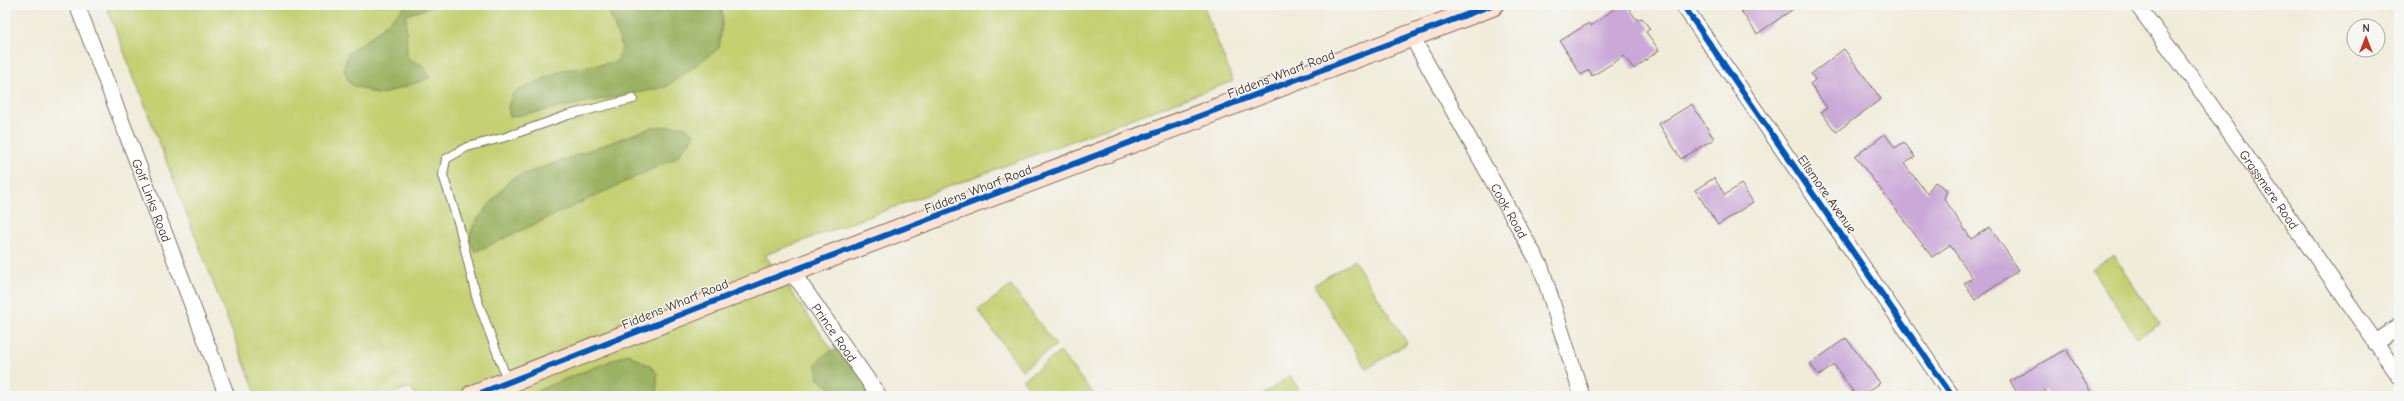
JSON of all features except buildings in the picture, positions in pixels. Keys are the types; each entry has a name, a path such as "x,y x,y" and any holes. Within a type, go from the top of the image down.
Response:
{"street":[{"name":"Golf Links Road","path":"77,5 227,396"},
{"name":"Fiddens Wharf Road","path":"473,396 788,272 1412,37 1492,5"},
{"name":"Ellsmore Avenue","path":"1683,5 1952,396"},
{"name":"Grassmere Road","path":"2137,5 2194,81 2399,376"},
{"name":"Cook Road","path":"1412,37 1541,267 1582,396"},
{"name":"Prince Road","path":"788,272 800,284 879,396"},
{"path":"2375,343 2399,326"}],"lane":[{"path":"508,383 477,299 459,225 443,175 446,158 467,147 506,137 568,115 633,99"}],"green space":[{"path":"106,5 1203,5 1233,81 765,255 865,396 416,396 410,387 385,396 257,396"},
{"path":"407,5 437,5 406,15 407,58 422,65 430,78 379,95 350,84 344,69 348,53 375,34"},
{"path":"607,5 720,5 723,16 719,48 666,87 510,117 508,107 513,93 563,70 617,62 622,47"},
{"path":"684,126 695,135 676,158 475,252 469,237 475,222 511,179 653,127"},
{"path":"2114,255 2159,324 2137,338 2092,269"},
{"path":"1354,260 1407,343 1367,369 1314,285"},
{"path":"1011,286 1056,345 1022,370 978,310"},
{"path":"840,349 874,396 844,396 840,391 832,389 818,379 816,365 818,362 829,352"},
{"path":"1060,352 1095,396 1036,396 1023,380"},
{"path":"628,354 650,366 657,373 657,396 529,396 543,388"},
{"path":"1290,376 1303,396 1261,396"}],"cycle path":[{"path":"473,396 789,272 1492,5"},
{"path":"1683,5 1952,396"}]}
